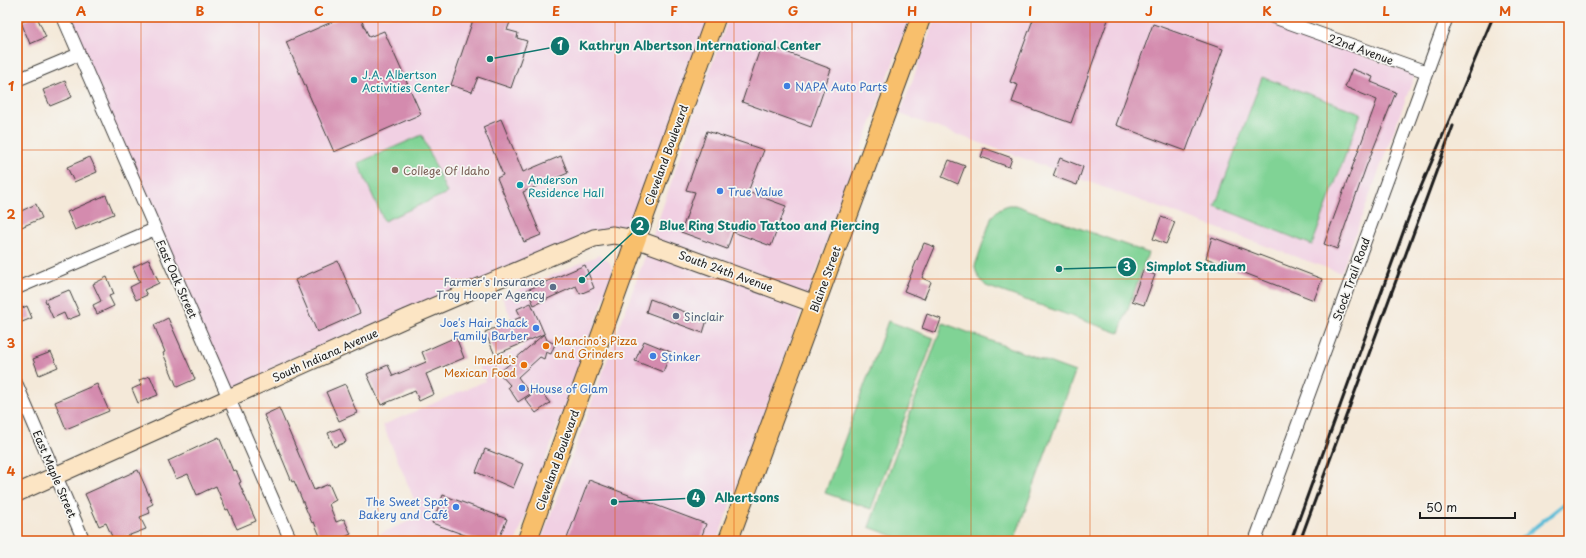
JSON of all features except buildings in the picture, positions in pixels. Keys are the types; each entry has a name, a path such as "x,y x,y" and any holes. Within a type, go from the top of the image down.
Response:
{"main road":[{"name":"Cleveland Boulevard","path":"527,541 716,17"},
{"name":"Blaine Street","path":"728,541 921,17"},
{"name":"South Indiana Avenue","path":"17,493 407,318 594,238 613,235 636,239"},
{"name":"South 24th Avenue","path":"636,239 816,304"}],"street":[{"name":"East Oak Street","path":"63,17 291,541"},
{"name":"22nd Avenue","path":"1273,17 1427,72"},
{"name":"Stock Trail Road","path":"1255,541 1447,17"},
{"path":"17,80 79,54"},
{"path":"17,288 156,230"},
{"name":"East Maple Street","path":"17,385 84,541"}],"shaded area":[{"name":"College Of Idaho","path":"63,17 716,17 636,239 613,235 229,398"},
{"path":"729,17 910,17 717,541 541,541 658,221 695,111"},
{"path":"936,17 1256,17 1415,74 1341,273 900,114"},
{"path":"599,255 610,263 612,277 516,541 377,541 375,536 421,516 383,425 485,381 479,366 524,346 502,297"},
{"path":"1569,531 1569,541 1556,541"}],"green space":[{"path":"1262,77 1361,113 1312,245 1215,206"},
{"path":"422,135 447,193 384,221 358,163"},
{"path":"1008,205 1015,205 1148,253 1119,333 986,286 977,274 975,266 992,216 999,209"},
{"path":"888,321 934,338 871,509 825,493"},
{"path":"943,323 1075,372 1014,541 907,541 869,527"}],"waterway":[{"path":"1518,541 1569,500"}],"railway":[{"path":"1291,541 1412,208 1493,17"},
{"path":"1300,541 1453,126"}],"place":[{"name":"Kathryn Albertson International Center","path":"490,59"},
{"name":"J.A. Albertson Activities Center","path":"354,80"},
{"name":"NAPA Auto Parts","path":"787,86"},
{"name":"College Of Idaho","path":"395,170"},
{"name":"Anderson Residence Hall","path":"520,185"},
{"name":"True Value","path":"720,191"},
{"name":"Simplot Stadium","path":"1059,269"},
{"name":"Blue Ring Studio Tattoo and Piercing","path":"582,280"},
{"name":"Farmer's Insurance Troy Hooper Agency","path":"553,287"},
{"name":"Sinclair","path":"676,316"},
{"name":"Joe's Hair Shack Family Barber","path":"536,328"},
{"name":"Mancino's Pizza and Grinders","path":"546,346"},
{"name":"Stinker","path":"653,356"},
{"name":"Imelda's Mexican Food","path":"524,365"},
{"name":"House of Glam","path":"522,388"},
{"name":"Albertsons","path":"614,502"},
{"name":"The Sweet Spot Bakery and Café","path":"456,507"}]}
